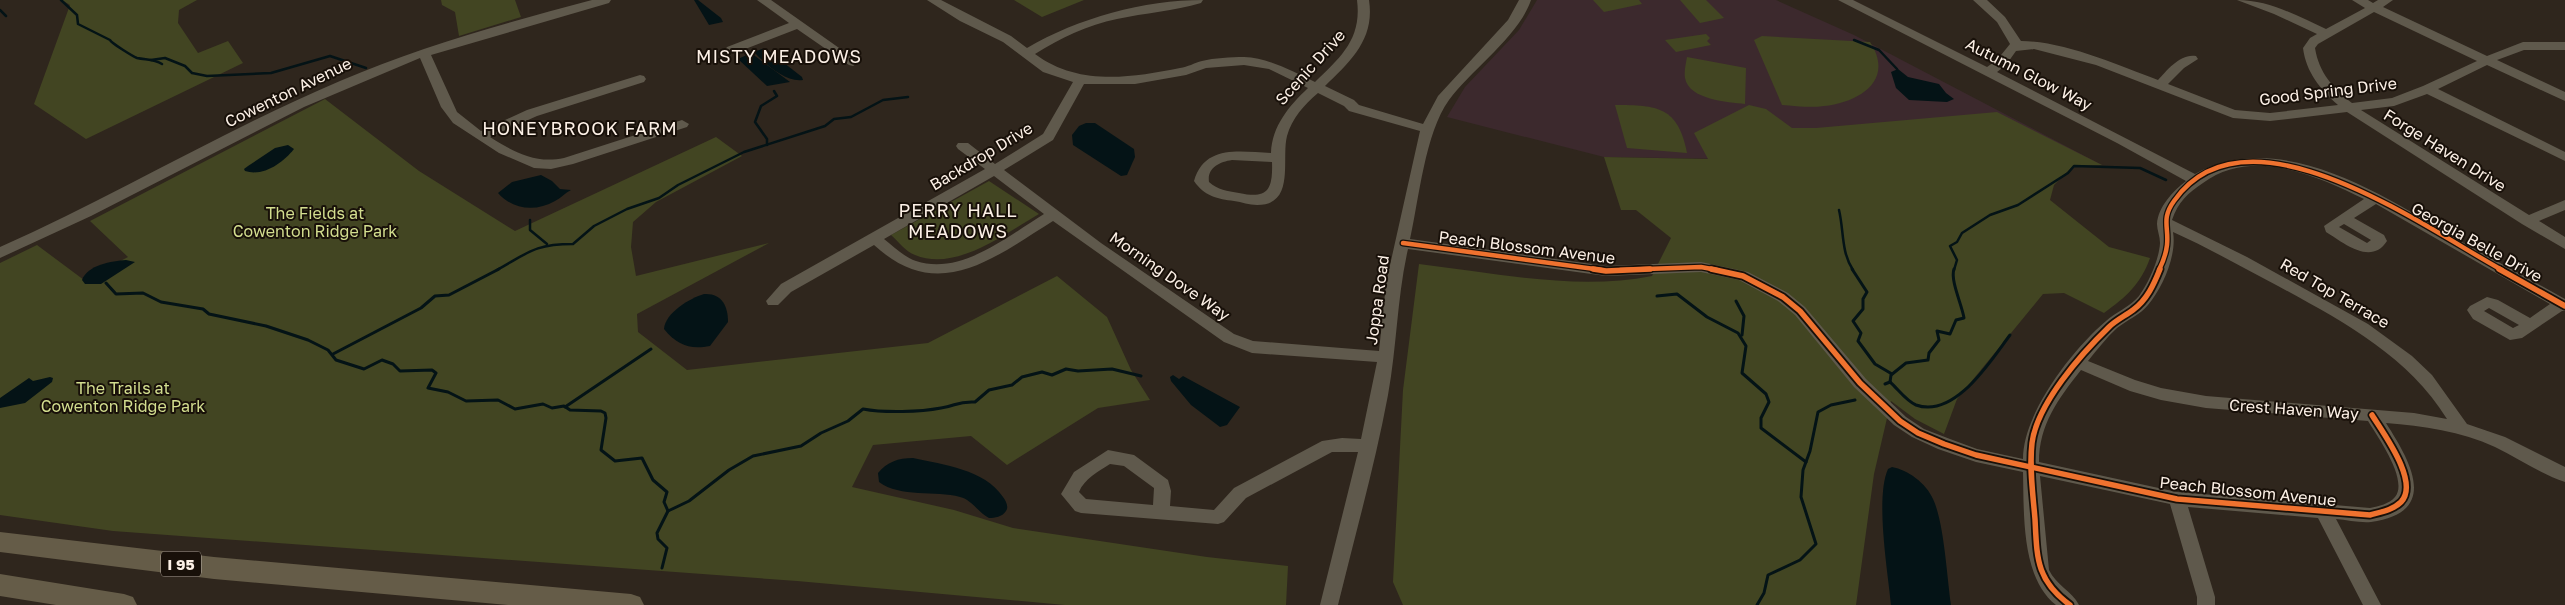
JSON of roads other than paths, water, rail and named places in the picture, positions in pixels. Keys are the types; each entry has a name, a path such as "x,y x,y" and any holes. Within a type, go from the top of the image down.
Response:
{"highway":[{"name":"I 95","path":"0,542 224,569 631,605"},
{"path":"0,585 124,605"}],"street":[{"name":"Cowenton Avenue","path":"0,253 106,204 294,106 422,52 605,0"},
{"path":"763,0 853,62"},
{"path":"933,0 964,18 1001,35 1046,69 1080,80 1122,82 1186,71 1200,65 1232,61 1255,62 1287,72 1349,102 1354,108 1367,113 1430,124"},
{"path":"1026,54 1059,34 1089,22 1118,15 1176,6 1197,0"},
{"name":"Scenic Drive","path":"1278,158 1228,156 1217,158 1202,172 1201,180 1209,190 1219,195 1256,200 1266,199 1273,192 1281,172 1278,158 1280,135 1285,122 1294,108 1351,52 1365,26 1366,11 1363,0"},
{"name":"Joppa Road","path":"1330,605 1380,395 1394,283 1430,124 1443,99 1512,23 1522,9 1525,0"},
{"name":"Autumn Glow Way","path":"1844,0 1989,72 2196,181"},
{"path":"1979,0 1999,17 2010,30 2016,45 2011,48 2002,62 1989,72"},
{"path":"2243,0 2278,11 2326,34"},
{"path":"2358,0 2565,98"},
{"name":"Forge Haven Drive","path":"2387,0 2314,41 2309,48 2313,70 2350,108 2370,123 2565,244"},
{"path":"731,50 798,24"},
{"name":"Good Spring Drive","path":"2016,45 2034,46 2089,58 2233,114 2257,117 2280,116 2394,102 2428,89 2486,61 2523,46 2565,46"},
{"path":"422,52 431,63 452,113 462,123 481,136 522,160 534,164 550,164 682,124"},
{"path":"2159,86 2180,65 2192,59"},
{"path":"481,136 532,113 640,79"},
{"name":"Backdrop Drive","path":"773,302 786,288 1034,148 1048,137 1080,80"},
{"path":"2428,89 2565,156"},
{"name":"Morning Dove Way","path":"963,146 1111,257 1240,343 1267,348 1386,357"},
{"name":"Georgia Belle Drive","path":"2070,605 2051,590 2036,560 2032,467 2034,433 2046,406 2109,327 2144,301 2156,280 2167,242 2164,223 2168,208 2184,190 2196,181 2232,164 2270,162 2294,166 2330,177 2374,199 2563,305"},
{"path":"2343,218 2374,199"},
{"path":"2528,222 2565,205"},
{"path":"874,238 902,261 912,266 925,270 951,269 970,263 1053,214"},
{"name":"Red Top Terrace","path":"2164,223 2206,240 2377,336 2426,378 2445,400 2461,428"},
{"name":"Peach Blossom Avenue","path":"1403,243 1606,271 1701,267 1743,276 1783,297 1800,311 1860,383 1900,421 1918,433 1976,455 2177,499 2324,513 2370,515 2396,509 2408,494 2409,484 2396,454 2372,415"},
{"path":"2530,325 2563,305"},
{"name":"Crest Haven Way","path":"2079,363 2130,385 2161,394 2206,402 2414,419 2461,428 2499,442 2565,475"},
{"path":"1160,513 1164,491 1162,485 1128,460 1108,457 1078,477 1072,484 1070,494 1081,506 1160,513 1218,517 1240,493 1298,464 1328,446 1342,444 1368,446"},
{"path":"2177,499 2206,597 2206,605"},
{"path":"2324,513 2372,605"}],"waterway":[{"path":"61,0 77,15 78,24 110,40 137,58 152,60"},
{"path":"0,10 6,16"},
{"path":"1854,40 1879,50 1897,69"},
{"path":"152,60 165,58 185,66 192,73 207,76 271,73 330,56 366,68"},
{"path":"152,60 162,64"},
{"path":"767,145 767,139 755,122 761,106 777,96 774,91"},
{"path":"767,145 825,126 834,119 851,117 883,100 908,97"},
{"path":"497,270 541,247 573,244 594,226 627,209 659,198 678,185 744,152 767,145"},
{"path":"1954,270 1957,260 1950,246 1957,242 1962,233 1990,215 2018,205 2068,173 2074,166 2140,168 2166,180"},
{"path":"1839,210 1846,256 1853,270"},
{"path":"530,220 530,230 547,244"},
{"path":"333,354 421,308 435,296 449,295 499,269"},
{"path":"1852,269 1867,292 1863,299 1863,309 1853,321 1861,333 1858,341 1875,364 1892,374"},
{"path":"1890,382 1891,375 1906,363 1928,360 1929,353 1939,340 1937,331 1950,334 1956,320 1964,318 1955,286 1954,269"},
{"path":"106,283 116,294 143,293 161,302 203,309 209,314 266,326 308,340 328,350 336,360 364,369 382,360 393,364 400,371 432,370 436,373 428,388 448,392 466,401 498,400 515,409 543,404 552,408 565,407"},
{"path":"1657,296 1677,294 1707,317 1738,333 1746,346 1742,373 1766,394 1769,402 1761,418 1761,428 1806,462"},
{"path":"1736,301 1744,316 1742,335"},
{"path":"1890,382 1905,398 1916,405 1930,407 1944,403 1958,396 1970,385 2010,335"},
{"path":"565,407 651,349"},
{"path":"668,511 689,501 729,470 753,456 801,446 821,433 848,421 863,409 913,411 941,408 964,402 975,402 989,390 1012,385 1022,377 1042,372 1052,375 1066,369 1078,371 1112,369 1141,376"},
{"path":"1885,384 1890,382"},
{"path":"1806,462 1818,412 1831,405 1855,400"},
{"path":"565,407 570,410 601,411 605,413 606,418 601,450 615,461 642,458 653,480 667,492 664,502 668,511"},
{"path":"1757,605 1764,593 1768,575 1800,560 1816,544 1801,497 1803,470 1806,462"},
{"path":"662,568 667,548 658,539 657,533 668,511"}],"district":[{"name":"MISTY MEADOWS","path":"779,56"},
{"name":"HONEYBROOK FARM","path":"580,128"},
{"name":"PERRY HALL MEADOWS","path":"958,220"}],"park label":[{"name":"The Fields at Cowenton Ridge Park","path":"315,222"},
{"name":"The Trails at Cowenton Ridge Park","path":"123,397"}]}
